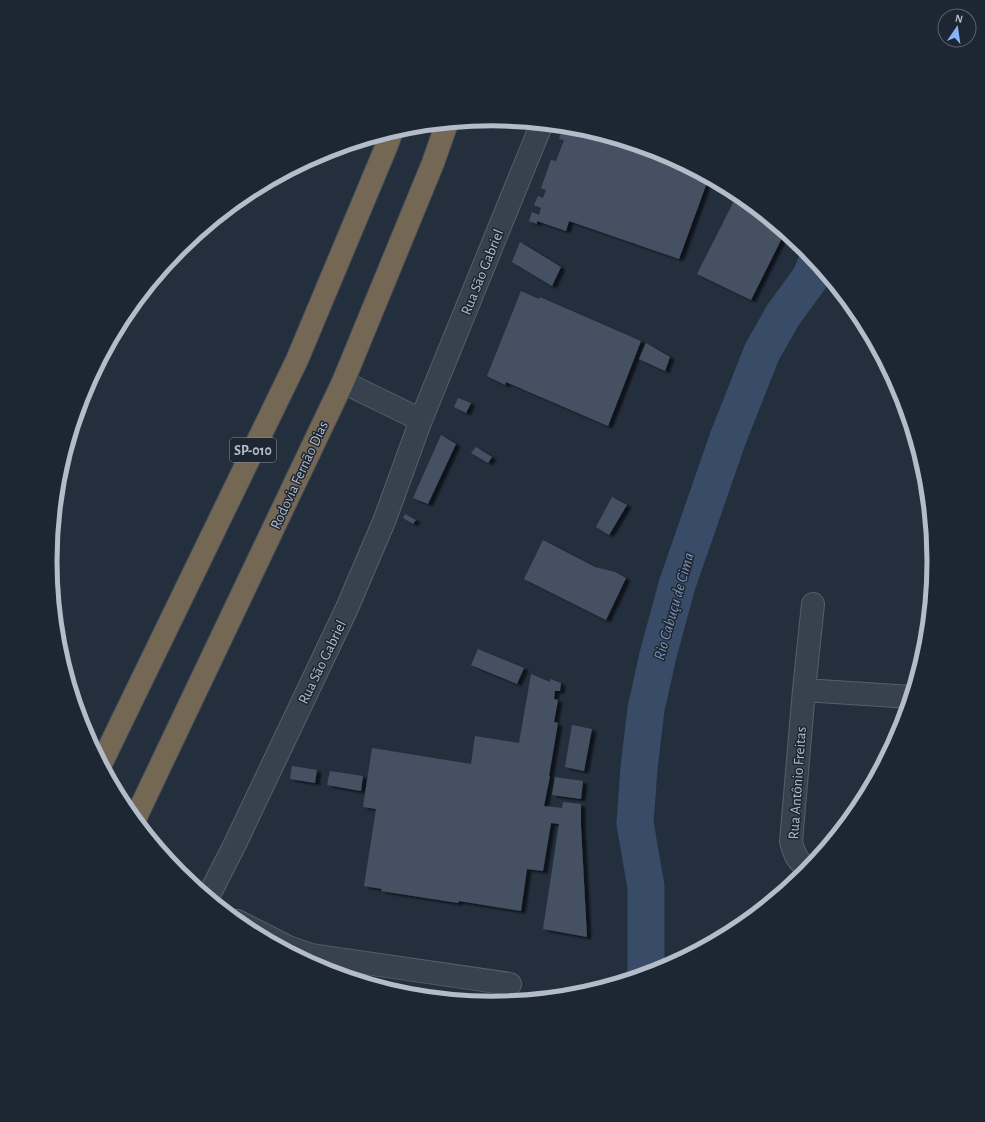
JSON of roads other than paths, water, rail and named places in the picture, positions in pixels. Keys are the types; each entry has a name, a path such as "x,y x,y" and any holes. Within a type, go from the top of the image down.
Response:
{"highway":[{"name":"Rodovia Fernão Dias","path":"138,813 343,382 433,163 445,128"},
{"name":"SP-010","path":"104,759 296,360 389,138"}],"street":[{"name":"Rua São Gabriel","path":"210,893 347,608 385,519 421,420 540,128"},
{"path":"343,382 421,420"},
{"name":"Rua Antônio Freitas","path":"804,865 795,855 792,842 804,690 813,604"},
{"path":"804,690 906,698"},
{"path":"296,950 311,955 510,984"}],"waterway":[{"name":"Rio Cabuçu de Cima","path":"646,968 646,887 635,823 639,768 646,709 658,655 677,585 728,438 762,352 783,315 810,278 814,268"}]}
